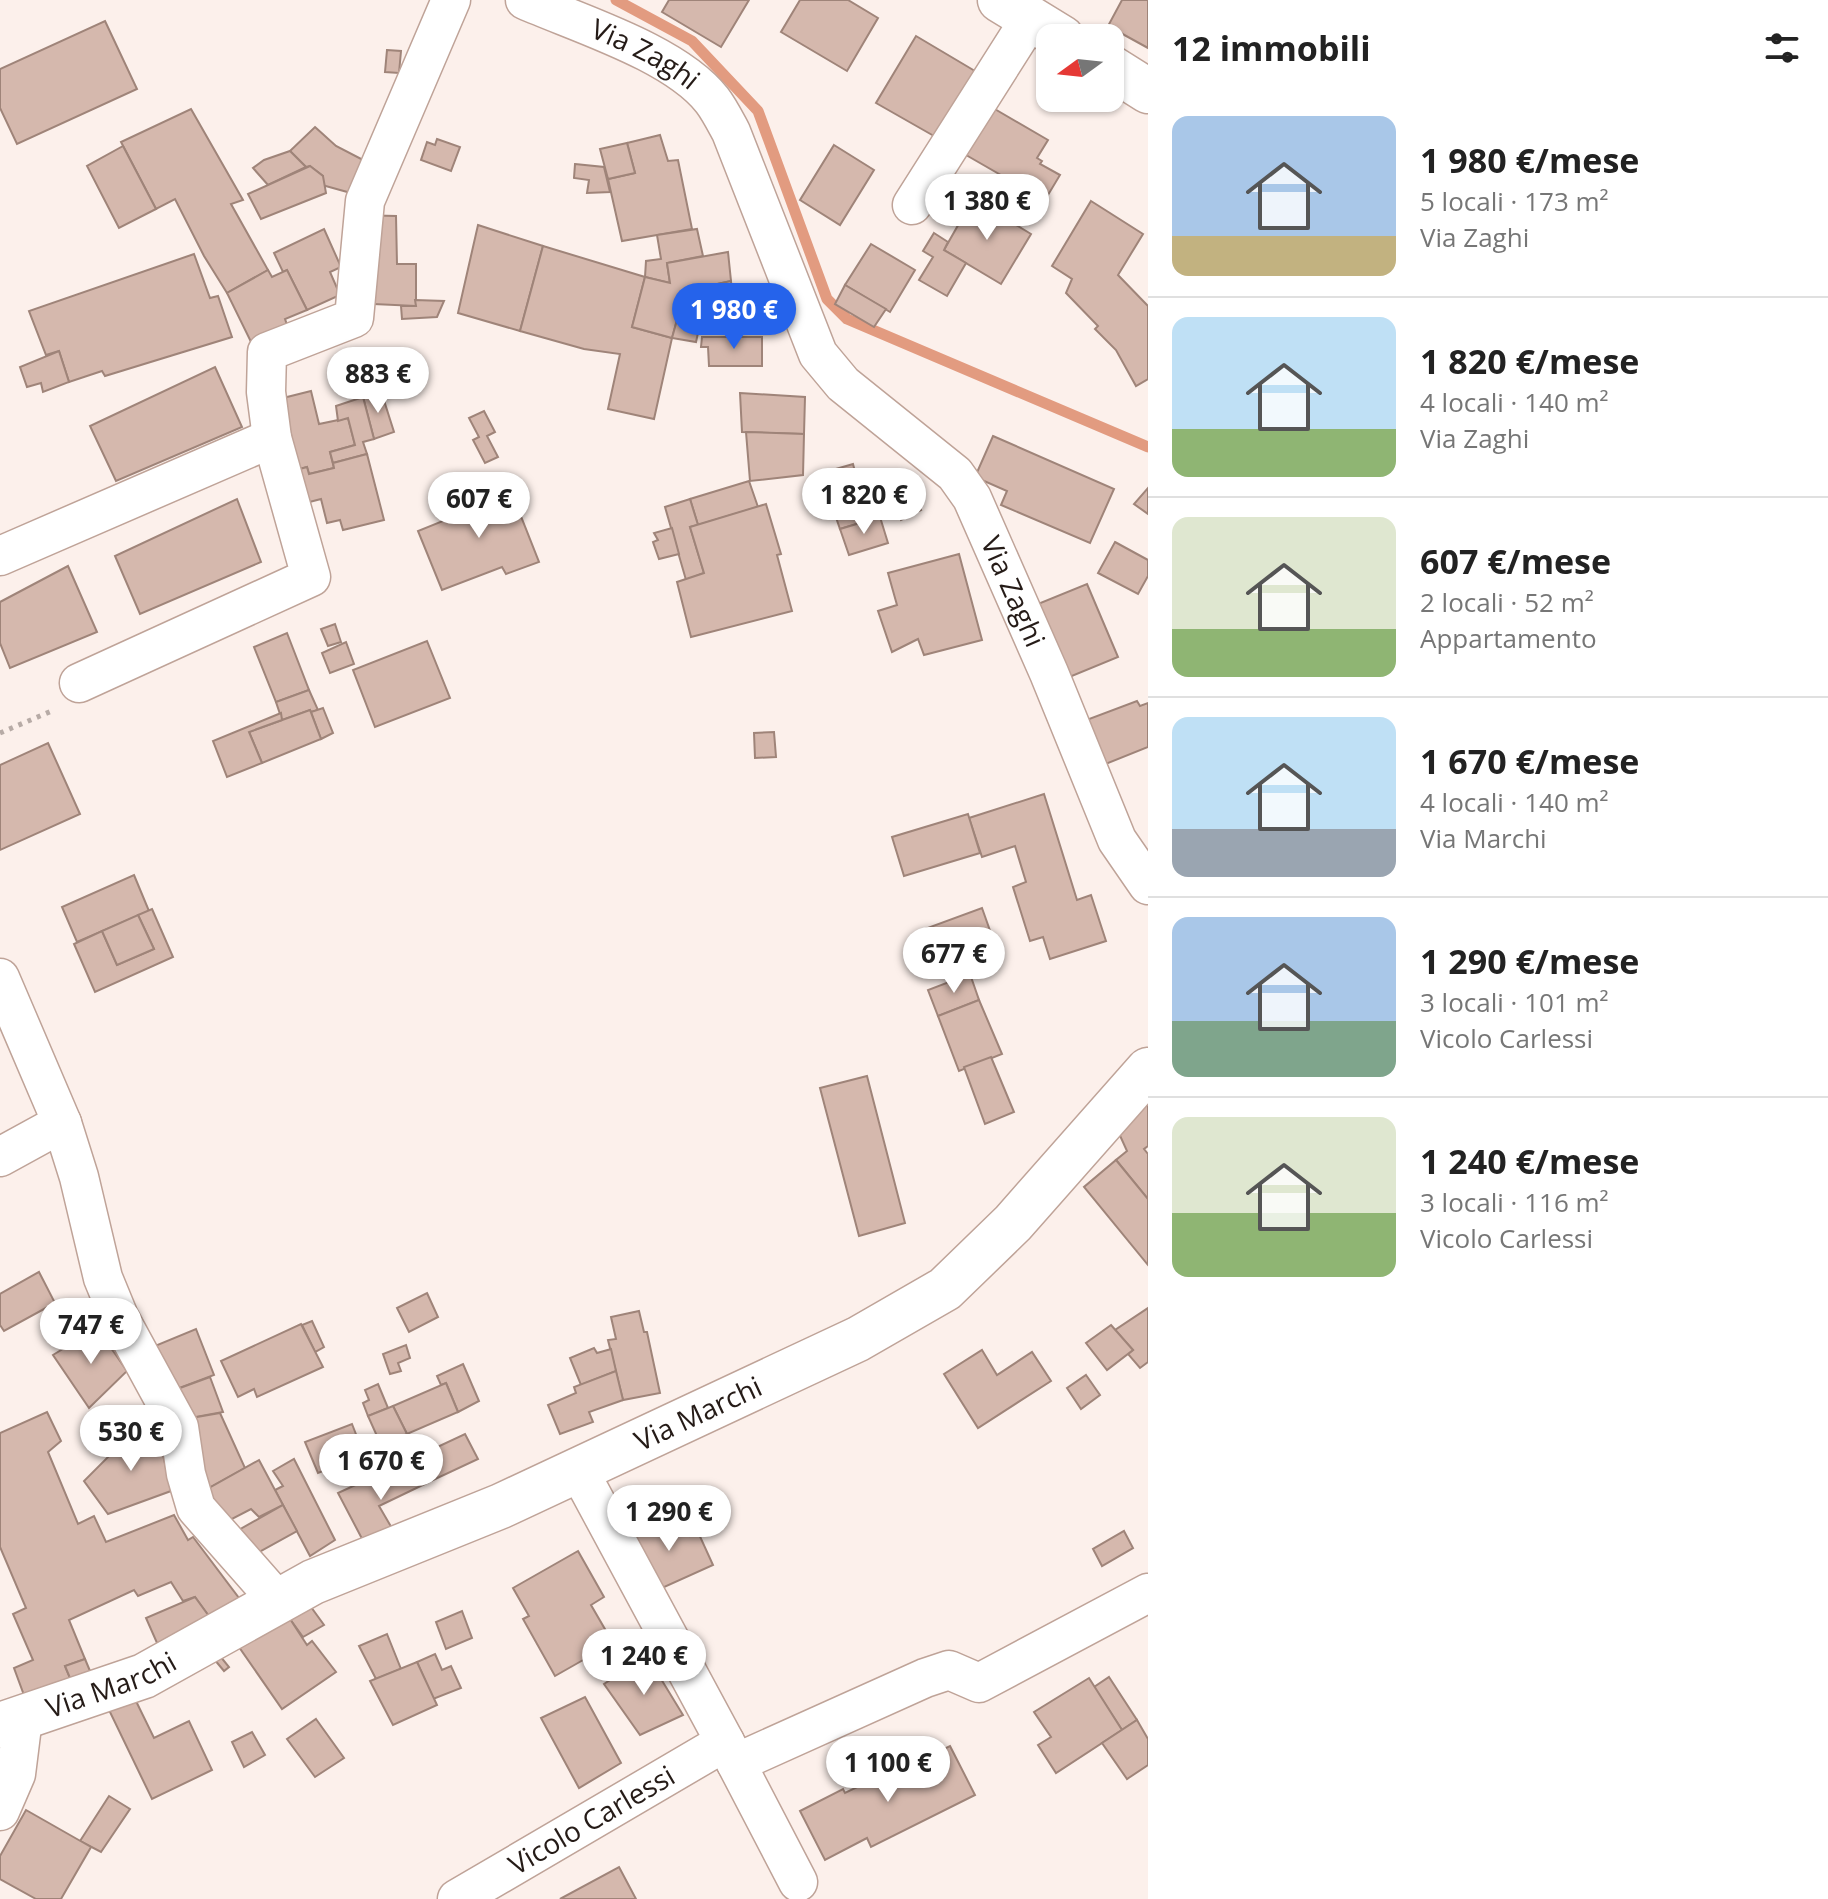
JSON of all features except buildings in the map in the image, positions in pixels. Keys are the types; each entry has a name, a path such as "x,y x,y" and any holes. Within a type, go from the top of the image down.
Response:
{"main road":[{"path":"1124,76 1148,91"},
{"name":"Via Marchi","path":"11,1722 144,1676 313,1582 501,1506 858,1339 945,1289 1013,1223 1148,1070"}],"street":[{"path":"79,683 311,577 272,438 266,392 267,352 354,318 365,201 451,0"},
{"name":"Via Zaghi","path":"525,0 661,58 688,76 711,99 731,132 818,354 843,384 955,474 972,498 1049,673 1117,840 1148,885"},
{"path":"912,205 1031,19"},
{"path":"0,556 272,438"},
{"path":"0,978 62,1123 79,1177 103,1278 119,1317 179,1427 186,1474 196,1508 278,1601"},
{"path":"0,1157 62,1123"},
{"path":"579,1471 798,1882"},
{"name":"Vicolo Carlessi","path":"457,1899 731,1752 949,1670 979,1683 1148,1593"},
{"path":"0,1811 16,1774 11,1722"}],"waterway":[{"path":"616,0 692,41 758,111 827,299 847,319 1148,447"}]}
